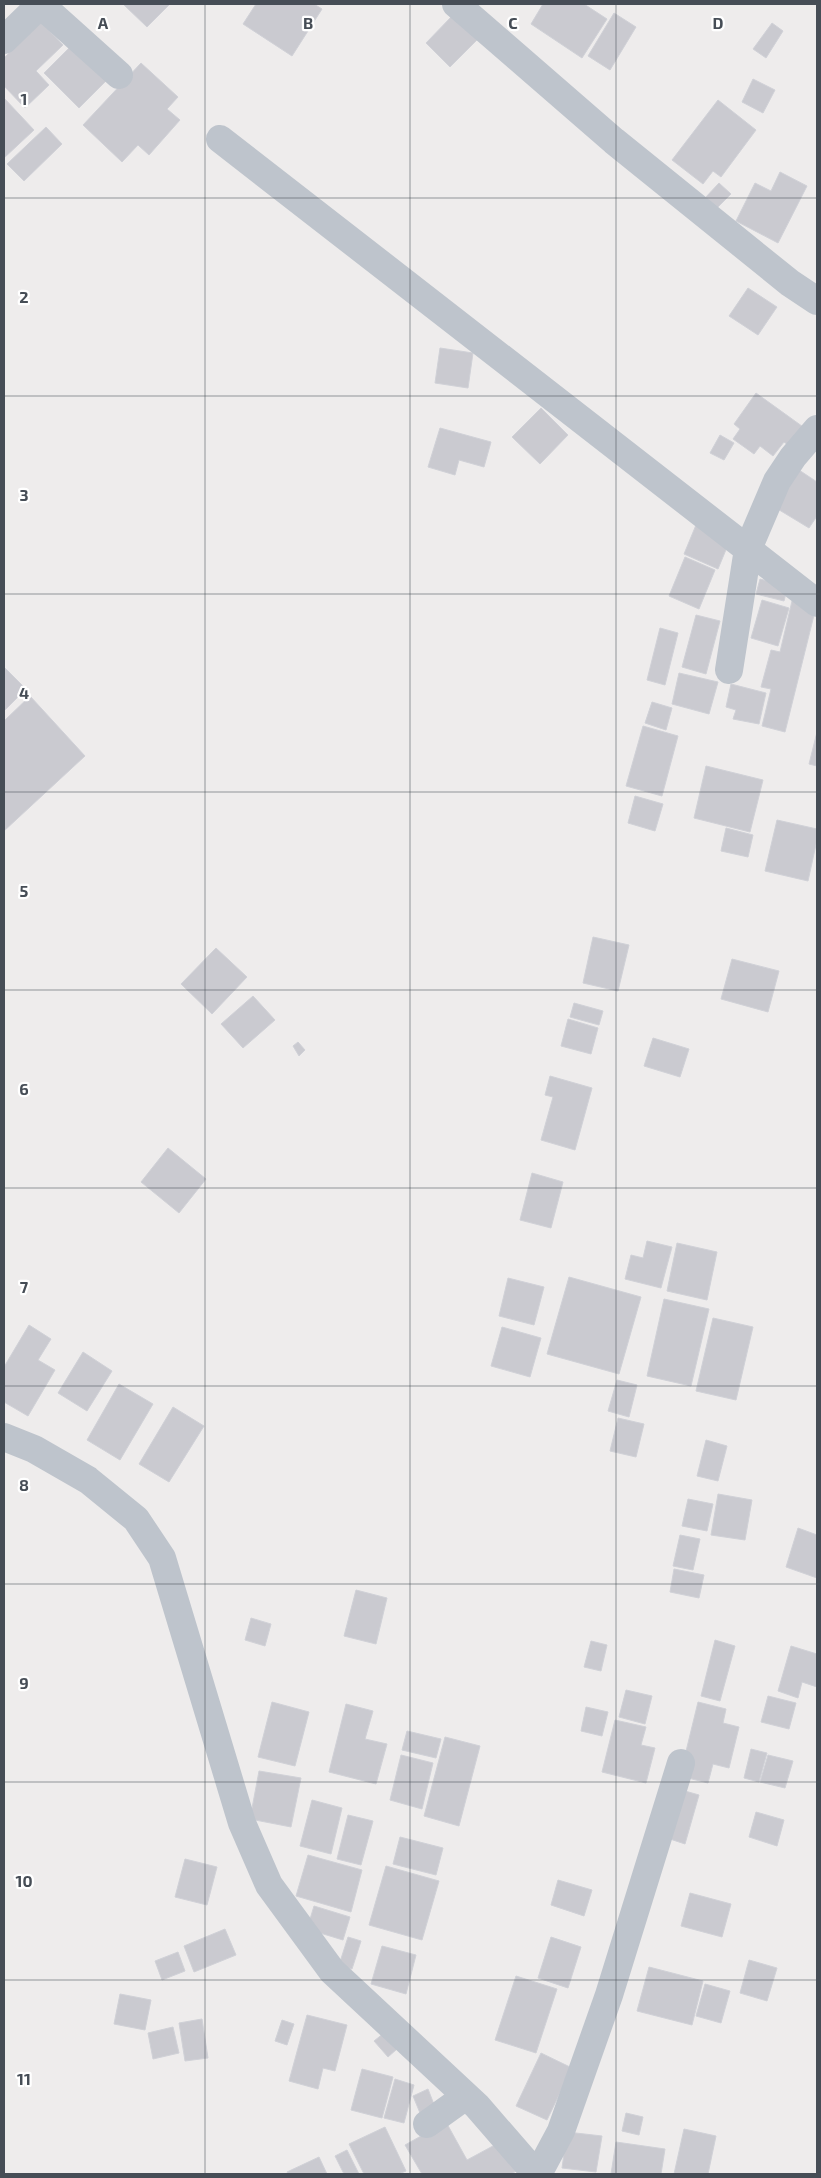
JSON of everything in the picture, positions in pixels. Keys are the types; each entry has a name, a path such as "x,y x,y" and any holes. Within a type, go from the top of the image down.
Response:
{"street":[{"path":"4,40 41,4 119,74"},
{"path":"456,4 614,141 790,283 817,301"},
{"path":"220,139 817,603"},
{"path":"729,670 748,549 777,480 793,457 817,429"},
{"path":"4,1436 34,1449 88,1480 136,1519 162,1558 242,1824 269,1885 332,1972 466,2096 537,2174 561,2131 609,1995 681,1763"},
{"path":"427,2124 466,2096"}],"building":[{"path":"123,4 170,4 147,27"},
{"path":"256,4 314,4 322,9 292,56 243,24"},
{"path":"543,4 584,4 607,19 582,58 531,24"},
{"path":"614,13 636,27 610,70 588,56"},
{"path":"453,15 477,40 450,67 426,43"},
{"path":"41,22 63,45 36,71 49,85 25,108 4,86 4,58"},
{"path":"772,23 783,31 766,58 753,49"},
{"path":"74,43 109,78 79,108 44,73"},
{"path":"141,63 178,97 167,109 180,120 149,155 138,145 122,162 83,125"},
{"path":"753,79 775,90 763,113 742,102"},
{"path":"4,98 34,130 4,158"},
{"path":"718,100 756,130 721,177 713,171 703,184 672,160"},
{"path":"46,127 62,144 24,181 7,164"},
{"path":"780,172 807,186 778,243 736,221 755,183 771,191"},
{"path":"719,183 731,194 716,209 705,198"},
{"path":"748,288 777,307 758,335 729,316"},
{"path":"440,348 473,353 468,388 435,383"},
{"path":"756,393 806,429 792,448 784,442 773,456 760,446 754,454 733,439 740,429 734,424"},
{"path":"541,408 568,435 540,464 512,437"},
{"path":"440,428 491,442 484,467 459,460 455,475 428,467"},
{"path":"720,435 734,443 724,460 710,453"},
{"path":"799,470 817,482 817,516 809,528 776,508"},
{"path":"696,525 730,540 718,569 684,554"},
{"path":"685,557 715,570 699,609 669,596"},
{"path":"760,579 788,586 784,601 756,594"},
{"path":"762,600 789,608 778,646 751,638"},
{"path":"792,601 816,607 785,732 762,726 771,689 761,687 771,650 780,652"},
{"path":"696,615 720,621 706,674 682,667"},
{"path":"660,628 678,633 665,685 647,680"},
{"path":"4,667 26,689 4,711"},
{"path":"679,673 718,682 709,714 672,704"},
{"path":"731,684 766,693 759,724 733,719 736,710 726,707"},
{"path":"30,696 85,756 4,831 4,721"},
{"path":"652,702 672,708 666,730 645,723"},
{"path":"643,726 678,736 662,796 626,786"},
{"path":"817,732 817,766 809,764"},
{"path":"706,766 763,780 750,832 694,818"},
{"path":"635,796 663,804 655,831 628,823"},
{"path":"777,820 817,829 817,840 808,881 765,871"},
{"path":"726,828 753,835 748,857 721,851"},
{"path":"593,937 629,945 618,991 583,983"},
{"path":"216,948 247,977 212,1014 181,984"},
{"path":"732,959 779,971 768,1012 721,999"},
{"path":"253,996 275,1020 243,1048 221,1024"},
{"path":"574,1003 603,1011 599,1025 570,1017"},
{"path":"568,1019 598,1028 591,1054 561,1046"},
{"path":"653,1038 689,1049 680,1077 644,1066"},
{"path":"298,1042 305,1050 299,1056 293,1046"},
{"path":"550,1076 592,1088 575,1150 541,1140 553,1097 545,1095"},
{"path":"168,1148 206,1179 179,1213 141,1182"},
{"path":"532,1173 563,1182 551,1228 520,1220"},
{"path":"647,1241 672,1247 661,1288 625,1279 631,1255 643,1258"},
{"path":"677,1243 717,1252 707,1300 667,1291"},
{"path":"569,1277 641,1297 619,1374 547,1354"},
{"path":"508,1278 544,1287 534,1325 499,1316"},
{"path":"664,1299 709,1309 691,1386 647,1376"},
{"path":"713,1318 753,1327 736,1400 696,1391"},
{"path":"29,1325 51,1339 38,1360 55,1370 28,1416 4,1402 4,1367"},
{"path":"502,1327 541,1338 530,1377 491,1366"},
{"path":"83,1352 112,1371 87,1411 58,1393"},
{"path":"617,1380 637,1385 629,1417 608,1411"},
{"path":"119,1384 153,1404 120,1460 87,1440"},
{"path":"173,1407 204,1426 169,1482 139,1464"},
{"path":"618,1418 644,1424 636,1457 610,1451"},
{"path":"706,1440 727,1446 718,1481 697,1476"},
{"path":"718,1494 752,1500 745,1540 711,1535"},
{"path":"688,1499 713,1504 707,1531 682,1526"},
{"path":"798,1528 817,1535 817,1578 786,1567"},
{"path":"680,1535 700,1539 693,1570 673,1566"},
{"path":"674,1569 704,1575 699,1598 670,1592"},
{"path":"356,1590 387,1598 376,1644 344,1636"},
{"path":"251,1618 271,1624 265,1646 245,1640"},
{"path":"715,1640 735,1646 720,1701 701,1696"},
{"path":"591,1641 607,1645 601,1671 584,1667"},
{"path":"791,1646 817,1654 817,1687 802,1682 798,1698 778,1691"},
{"path":"626,1690 652,1696 645,1724 619,1717"},
{"path":"768,1696 796,1703 789,1729 761,1722"},
{"path":"272,1702 309,1712 295,1766 258,1757"},
{"path":"698,1702 726,1709 723,1723 739,1727 729,1768 713,1764 708,1783 680,1776"},
{"path":"346,1704 373,1711 365,1739 387,1744 376,1784 329,1772"},
{"path":"586,1707 608,1712 602,1736 581,1731"},
{"path":"615,1720 646,1727 641,1745 655,1748 646,1783 602,1772"},
{"path":"407,1731 441,1739 436,1758 402,1750"},
{"path":"445,1737 480,1746 459,1826 424,1816"},
{"path":"751,1749 767,1753 759,1782 744,1778"},
{"path":"401,1755 433,1763 422,1809 390,1800"},
{"path":"768,1755 793,1761 785,1788 760,1782"},
{"path":"259,1771 301,1778 291,1827 250,1819"},
{"path":"678,1789 699,1795 685,1844 664,1837"},
{"path":"312,1800 342,1808 331,1854 300,1846"},
{"path":"756,1812 784,1820 777,1846 749,1837"},
{"path":"348,1815 373,1821 361,1865 337,1859"},
{"path":"400,1837 443,1848 436,1875 393,1864"},
{"path":"308,1855 362,1870 351,1912 296,1896"},
{"path":"185,1859 217,1867 207,1905 175,1897"},
{"path":"386,1866 439,1881 422,1940 369,1925"},
{"path":"558,1880 592,1890 584,1916 551,1905"},
{"path":"690,1893 731,1904 722,1937 681,1926"},
{"path":"314,1906 350,1917 343,1940 307,1929"},
{"path":"225,1929 236,1955 194,1972 184,1946"},
{"path":"348,1937 361,1941 352,1969 339,1965"},
{"path":"551,1937 581,1947 568,1988 538,1978"},
{"path":"382,1946 416,1955 406,1994 371,1984"},
{"path":"178,1952 185,1971 162,1980 155,1961"},
{"path":"749,1960 777,1968 767,2001 740,1993"},
{"path":"649,1967 703,1981 692,2025 637,2011"},
{"path":"516,1976 557,1989 536,2053 495,2040"},
{"path":"705,1984 730,1991 721,2023 696,2016"},
{"path":"120,1994 151,2000 145,2030 114,2024"},
{"path":"307,2015 347,2025 335,2071 323,2068 318,2089 289,2081"},
{"path":"202,2019 208,2058 185,2061 179,2023"},
{"path":"282,2020 294,2024 287,2045 275,2041"},
{"path":"173,2027 179,2053 153,2059 148,2033"},
{"path":"384,2033 397,2049 388,2057 374,2041"},
{"path":"541,2053 572,2068 547,2120 516,2106"},
{"path":"362,2069 393,2077 382,2118 351,2110"},
{"path":"395,2079 414,2085 404,2123 384,2118"},
{"path":"428,2089 435,2107 420,2113 413,2096"},
{"path":"626,2113 643,2117 639,2135 622,2131"},
{"path":"446,2122 467,2160 504,2140 520,2169 511,2174 422,2174 405,2145"},
{"path":"385,2127 406,2171 399,2174 364,2174 349,2144"},
{"path":"684,2129 716,2136 708,2174 674,2174"},
{"path":"567,2132 602,2136 596,2172 562,2168"},
{"path":"616,2142 665,2149 661,2174 611,2174"},
{"path":"347,2150 359,2174 344,2174 335,2156"},
{"path":"319,2157 327,2174 288,2174 287,2172"}]}
